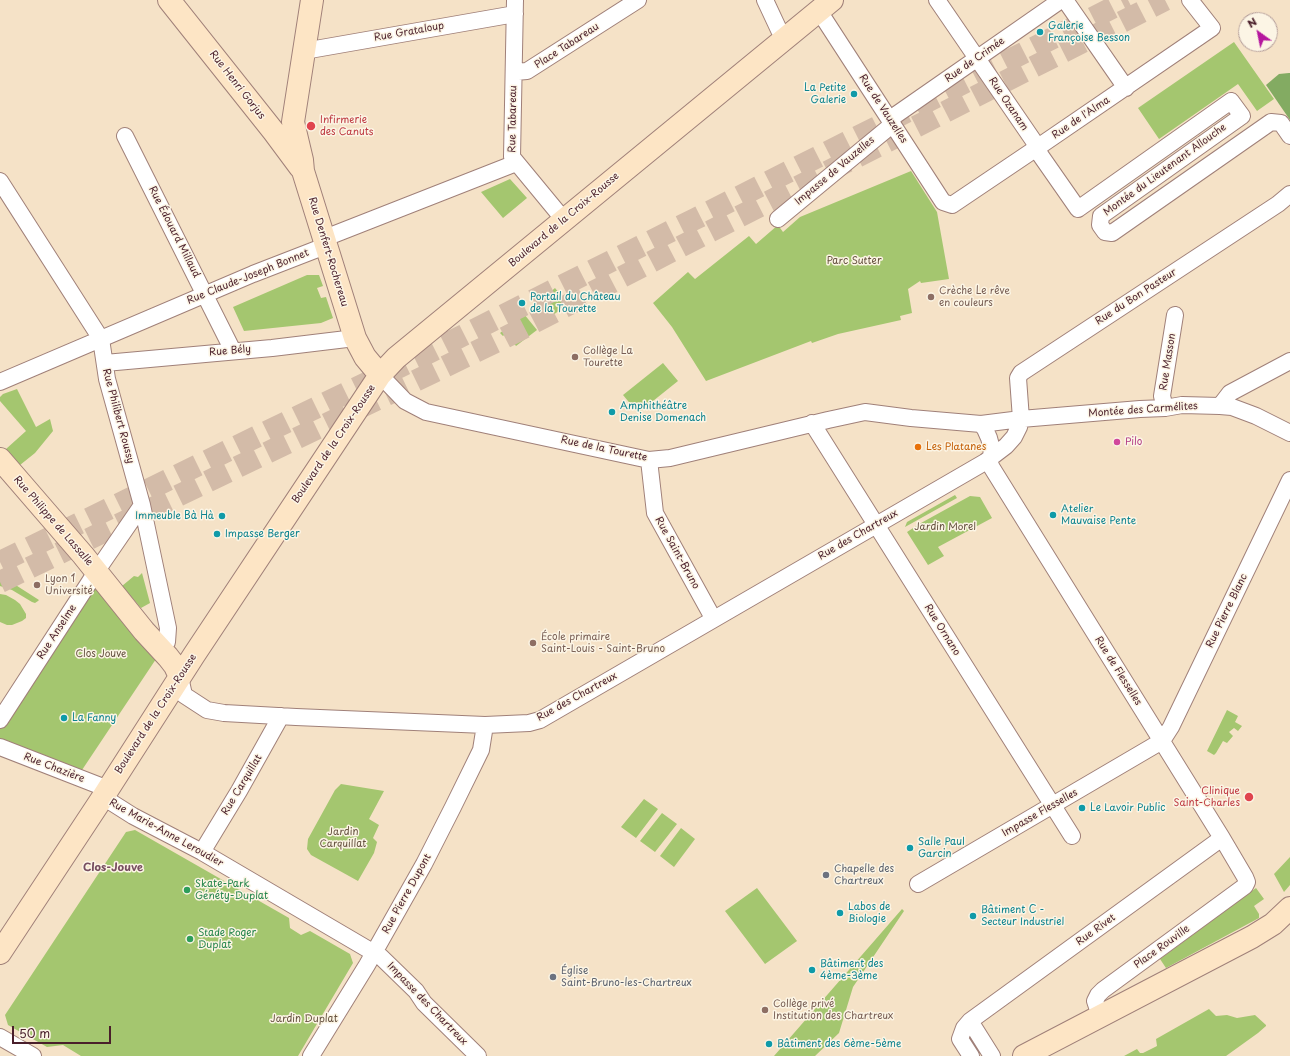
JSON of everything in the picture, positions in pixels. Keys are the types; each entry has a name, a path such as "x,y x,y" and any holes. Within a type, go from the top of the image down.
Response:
{"main road":[{"name":"Rue Henri Gorjus","path":"169,0 283,127 303,171"},
{"path":"283,127 304,51 312,0"},
{"name":"Boulevard de la Croix-Rousse","path":"0,953 106,793 180,677 380,375 396,358 825,5"},
{"name":"Rue Denfert-Rochereau","path":"303,171 355,338 365,357 380,375"},
{"name":"Rue Philippe de Lassalle","path":"0,459 175,666 180,677"},
{"path":"1024,1056 1252,937 1273,924 1290,908"}],"street":[{"name":"Place Tabareau","path":"515,72 527,72 638,0"},
{"path":"765,0 779,30 785,39"},
{"name":"Rue Ozanam","path":"937,0 1028,133 1041,156 1078,208"},
{"name":"Rue de Crimée","path":"891,122 1061,0"},
{"path":"1065,0 1126,88"},
{"name":"Rue de l'Alma","path":"949,204 952,205 1126,88 1212,28 1190,0"},
{"name":"Rue de Vauzelles","path":"825,5 891,122 943,202 949,204"},
{"name":"Rue Grataloup","path":"304,51 515,7"},
{"path":"515,7 515,72"},
{"name":"Rue Tabareau","path":"515,72 512,157 564,220"},
{"name":"Montée du Lieutenant Allouche","path":"1078,208 1230,101 1242,116 1101,216 1100,225 1105,232 1112,233 1271,122 1281,123 1290,136"},
{"name":"Impasse de Vauzelles","path":"778,219 891,122"},
{"name":"Rue Édouard Millaud","path":"125,136 233,351"},
{"name":"Rue Claude-Joseph Bonnet","path":"0,382 205,294 320,248 330,236 516,163"},
{"name":"Rue Philibert Roussy","path":"0,181 101,339 107,379 142,505 168,628 167,642 160,649"},
{"name":"Rue du Bon Pasteur","path":"1021,419 1018,378 1020,373 1278,204 1290,194"},
{"name":"Rue Masson","path":"1165,408 1162,396 1176,315"},
{"name":"Rue Bély","path":"104,363 355,338"},
{"path":"1220,406 1230,393 1290,360"},
{"name":"Rue de la Tourette","path":"380,375 405,401 426,412 649,460 670,458 812,423 865,412 911,418 981,424"},
{"name":"Montée des Carmélites","path":"981,424 1021,419 1165,408 1182,405 1220,406 1232,408 1256,416 1290,433"},
{"name":"Rue des Chartreux","path":"180,677 184,695 207,710 224,713 485,725 529,723 540,720 875,524 945,486 985,462 1006,446 1014,437 1021,419"},
{"name":"Rue Ornano","path":"812,423 1072,836"},
{"name":"Rue de Flesselles","path":"981,424 990,438 992,449 990,464 992,468 1246,877 1247,882 1245,886"},
{"name":"Rue Saint-Bruno","path":"649,460 655,513 713,618"},
{"name":"Rue Pierre Blanc","path":"1162,741 1171,727 1290,480"},
{"name":"Rue Anselme","path":"0,720 96,572 142,505"},
{"name":"Rue Carquillat","path":"202,852 239,791 281,716"},
{"name":"Rue Pierre Dupont","path":"311,1056 374,953 424,864 473,768 480,750 485,725"},
{"name":"Impasse Flesselles","path":"918,884 1162,741"},
{"name":"Rue Chazière","path":"0,747 106,793"},
{"name":"Rue Marie-Anne Leroudier","path":"106,793 133,816 202,852 374,953"},
{"name":"Rue Rivet","path":"970,1021 1222,838"},
{"name":"Place Rouville","path":"1101,1016 1095,1001 1103,990 1245,886"},
{"name":"Impasse des Chartreux","path":"374,953 382,957 416,991 424,1003 478,1056"},
{"path":"971,1056 960,1039 964,1028 970,1021 992,1056"},
{"path":"0,1037 33,1056"}],"green space":[{"path":"1234,42 1238,48 1238,52 1241,52 1274,99 1257,111 1238,84 1159,139 1138,108"},
{"path":"1290,73 1290,120 1266,85 1279,74"},
{"name":"Parc Sutter","path":"911,171 937,212 949,279 921,283 920,281 908,289 912,313 900,316 901,320 838,334 812,343 811,341 706,381 672,327 653,303 688,272 695,279 749,236 756,244 778,225 783,232 800,217"},
{"path":"510,179 527,198 503,218 481,192"},
{"path":"307,275 319,275 323,286 317,288 321,298 326,297 333,318 321,323 244,331 233,307"},
{"path":"555,288 568,304 545,321 532,308"},
{"path":"524,314 537,330 516,346 506,333 503,336 500,333"},
{"path":"663,363 678,381 638,413 623,395"},
{"path":"17,389 36,427 50,419 53,431 35,453 20,465 6,449 26,431 0,401 0,397 3,394"},
{"path":"955,495 957,498 905,527 907,522"},
{"name":"Jardin Morel","path":"970,496 980,497 992,518 938,547 944,556 928,565 907,532"},
{"name":"Clos Jouve","path":"97,573 162,650 78,776 0,747 0,720"},
{"path":"142,573 150,603 141,608 122,586 134,576 138,577"},
{"path":"0,575 39,600 35,603 32,602 12,590 0,586"},
{"path":"0,594 6,595 20,604 26,614 26,618 12,625 7,625 0,622"},
{"path":"1227,710 1238,716 1235,722 1242,726 1238,731 1234,728 1229,732 1233,736 1227,743 1223,741 1214,755 1207,751"},
{"name":"Jardin Carquillat","path":"341,784 384,791 369,819 379,825 373,838 377,842 374,853 358,881 311,855 307,849 308,839 335,790"},
{"path":"644,799 658,809 636,838 621,827"},
{"path":"662,813 677,824 655,852 640,841"},
{"path":"681,828 695,839 674,867 660,856"},
{"name":"Stade Roger Duplat","path":"135,830 289,918 290,928 301,935 310,931 350,954 353,963 298,1056 81,1056 63,1045 47,1047 8,1025 5,1015 126,832"},
{"path":"1290,857 1290,885 1284,892 1274,874"},
{"path":"757,888 797,941 765,964 725,911"},
{"path":"1256,888 1264,899 1254,906 1259,914 1259,918 1166,968 1160,959"},
{"path":"902,909 904,911 853,987 839,1033 815,1056 774,1056"},
{"path":"1209,1009 1216,1016 1227,1015 1237,1018 1255,1015 1266,1026 1226,1056 1124,1056 1137,1049 1140,1053 1143,1053 1157,1046 1156,1039"}],"tunnel":[{"path":"0,562 428,353 1128,0"},
{"path":"0,582 504,338 1165,0"}],"place":[{"name":"Galerie Françoise Besson","path":"1040,32"},
{"name":"La Petite Galerie","path":"854,94"},
{"name":"Infirmerie des Canuts","path":"311,126"},
{"name":"Crèche Le rêve en couleurs","path":"931,297"},
{"name":"Portail du Château de la Tourette","path":"522,303"},
{"name":"Collège La Tourette","path":"575,357"},
{"name":"Amphithéâtre Denise Domenach","path":"612,412"},
{"name":"Pilo","path":"1117,442"},
{"name":"Les Platanes","path":"918,447"},
{"name":"Atelier Mauvaise Pente","path":"1053,515"},
{"name":"Immeuble Bà Hà","path":"222,516"},
{"name":"Impasse Berger","path":"217,534"},
{"name":"Lyon 1 Université","path":"37,585"},
{"name":"École primaire Saint-Louis - Saint-Bruno","path":"533,643"},
{"name":"La Fanny","path":"64,718"},
{"name":"Clinique Saint-Charles","path":"1249,797"},
{"name":"Le Lavoir Public","path":"1082,808"},
{"name":"Salle Paul Garcin","path":"910,848"},
{"name":"Chapelle des Chartreux","path":"826,875"},
{"name":"Skate-Park Généty-Duplat","path":"187,890"},
{"name":"Labos de Biologie","path":"840,913"},
{"name":"Bâtiment C - Secteur Industriel","path":"973,916"},
{"name":"Stade Roger Duplat","path":"190,939"},
{"name":"Bâtiment des 4ème-3ème","path":"812,970"},
{"name":"Église Saint-Bruno-les-Chartreux","path":"553,977"},
{"name":"Collège privé Institution des Chartreux","path":"765,1010"},
{"name":"Bâtiment des 6ème-5ème","path":"769,1044"}],"district":[{"name":"Clos-Jouve","path":"113,868"}],"park label":[{"name":"Jardin Duplat","path":"304,1019"}]}
